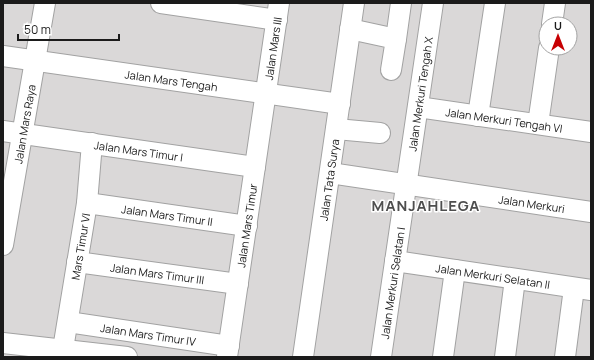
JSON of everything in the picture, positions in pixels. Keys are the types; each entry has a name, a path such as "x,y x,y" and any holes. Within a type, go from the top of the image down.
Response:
{"street":[{"name":"Jalan Mars Raya","path":"3,245 37,61 46,3"},
{"path":"162,3 278,11"},
{"name":"Jalan Tata Surya","path":"303,357 354,3"},
{"path":"391,70 401,3"},
{"name":"Jalan Merkuri Tengah X","path":"406,185 433,3"},
{"path":"478,116 495,3"},
{"path":"553,16 555,3"},
{"name":"Jalan Mars III","path":"267,94 278,11"},
{"path":"350,29 396,39"},
{"name":"Jalan Mars Tengah","path":"3,56 340,104"},
{"path":"538,124 548,56"},
{"name":"Jalan Mars Timur","path":"228,351 267,94"},
{"name":"Jalan Merkuri Tengah VI","path":"418,107 591,132"},
{"path":"336,129 380,133"},
{"name":"Jalan Mars Timur I","path":"3,130 255,168"},
{"name":"Mars Timur VI","path":"63,349 87,203 92,143"},
{"name":"Jalan Merkuri","path":"330,173 591,212"},
{"name":"Jalan Merkuri Selatan I","path":"381,357 406,185"},
{"name":"Jalan Mars Timur II","path":"87,203 247,226"},
{"name":"Jalan Merkuri Selatan II","path":"395,261 583,289"},
{"name":"Jalan Mars Timur III","path":"77,262 238,284"},
{"path":"443,357 455,270"},
{"path":"505,357 515,279"},
{"path":"564,357 583,289"},
{"name":"Jalan Mars Timur IV","path":"68,322 228,351"},
{"path":"3,343 127,357"}],"shaded area":[{"path":"3,3 591,3 591,357 3,357"}],"district":[{"name":"MANJAHLEGA","path":"426,205"}]}
